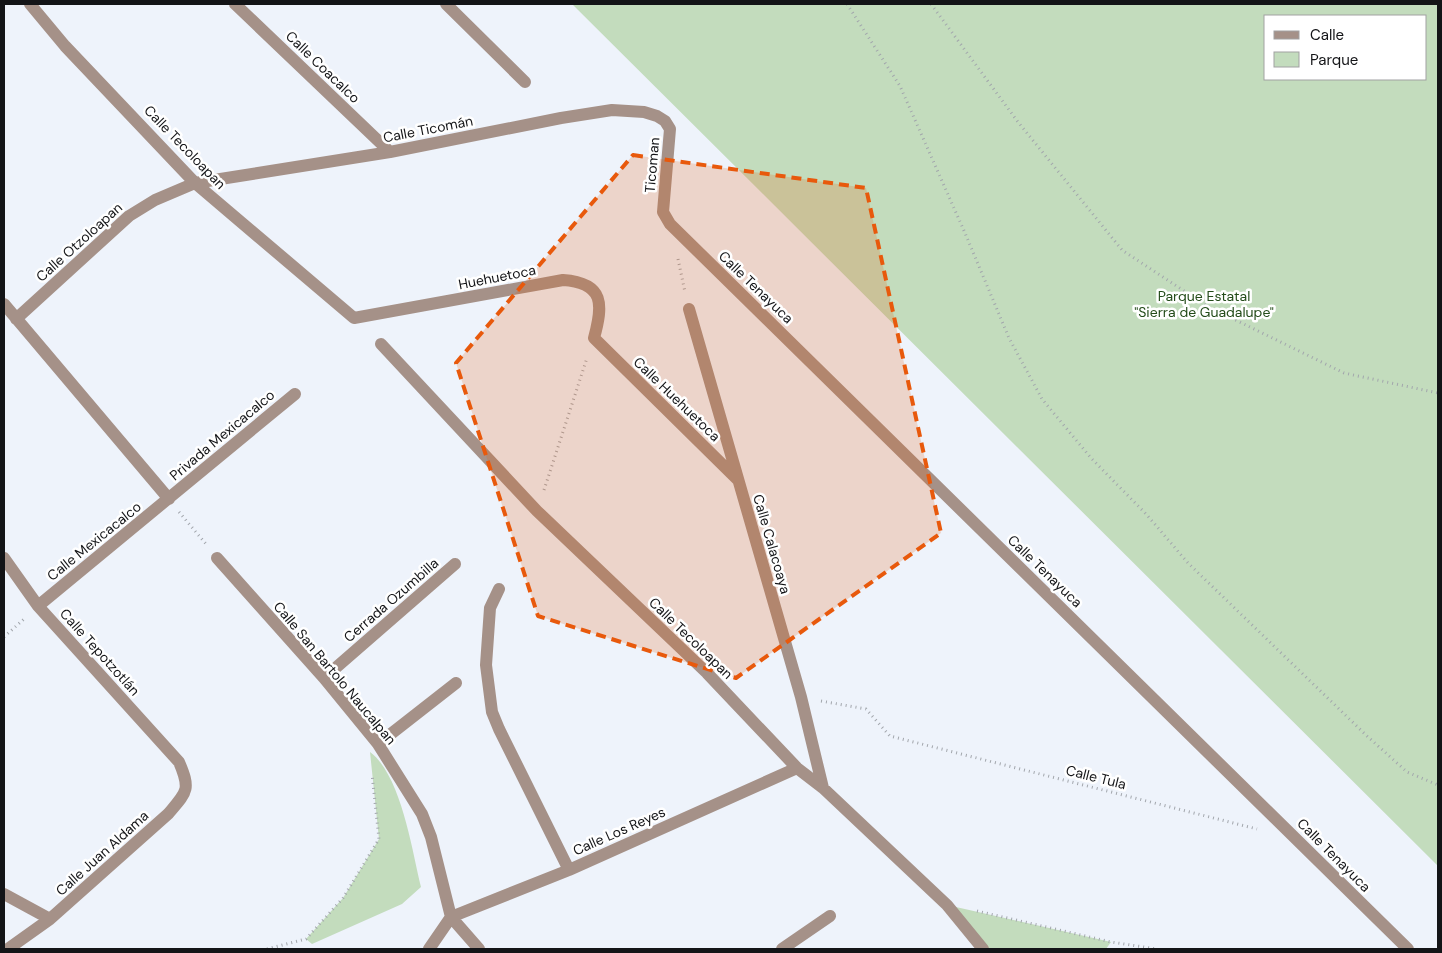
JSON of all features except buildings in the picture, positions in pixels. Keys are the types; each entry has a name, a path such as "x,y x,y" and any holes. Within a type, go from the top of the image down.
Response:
{"street":[{"name":"Calle Tecoloapan","path":"30,4 65,46 195,183 354,318"},
{"name":"Calle Coacalco","path":"235,4 390,152"},
{"path":"446,4 525,82"},
{"name":"Calle Ticomán","path":"195,183 390,152 561,118 612,110 644,112 665,121"},
{"name":"Ticoman","path":"663,212 670,141 670,129 665,121"},
{"name":"Calle Otzoloapan","path":"16,320 128,216 155,200 195,183"},
{"name":"Calle Tenayuca","path":"663,212 670,224 1408,949"},
{"name":"Huehuetoca","path":"354,318 563,280 573,280 584,283 592,289 598,298 600,317 594,338"},
{"path":"4,304 168,499"},
{"name":"Calle Calacoaya","path":"689,309 801,697 824,788"},
{"name":"Calle Huehuetoca","path":"594,338 738,480"},
{"name":"Calle Tecoloapan","path":"381,344 537,511 707,673 797,768 824,788 947,905 983,949"},
{"name":"Privada Mexicacalco","path":"168,499 295,394"},
{"name":"Calle Mexicacalco","path":"38,606 168,499"},
{"name":"Calle Tepotzotlán","path":"4,558 38,606 179,762"},
{"name":"Calle San Bartolo Naucalpan","path":"217,558 324,678 378,744 422,814 431,837 452,917 479,949"},
{"name":"Cerrada Ozumbilla","path":"324,678 455,564"},
{"path":"499,589 490,608 486,664 492,712 499,730 570,870"},
{"path":"378,744 456,683"},
{"name":"Calle Juan Aldama","path":"8,949 50,919 168,814 187,789 179,762"},
{"name":"Calle Los Reyes","path":"452,917 570,870 797,768"},
{"path":"4,894 50,919"},
{"path":"782,949 830,916"},
{"path":"429,949 452,917"}],"path":[{"path":"847,4 900,86 1009,338 1042,399 1091,458 1147,515 1188,563 1367,736 1407,772 1438,785"},
{"path":"931,4 1018,122 1122,250 1207,306 1344,373 1438,393"},
{"path":"670,224 689,309"},
{"path":"537,511 594,338"},
{"path":"168,499 217,558"},
{"path":"4,637 38,606"},
{"name":"Calle Tula","path":"801,697 866,709 890,736 1258,829"},
{"path":"267,949 306,939 343,898 379,839 370,752 378,744"},
{"path":"947,905 1111,942 1157,949"}],"highlighted area":[{"path":"633,155 866,188 941,533 736,678 538,616 456,363"}],"green space":[{"name":"Parque Estatal \"Sierra de Guadalupe\"","path":"572,4 1438,4 1438,866"},
{"path":"370,752 381,763 397,795 404,814 421,887 402,904 312,944 306,939 343,898 379,839"},
{"path":"947,905 1111,942 1106,949 983,949"}]}
